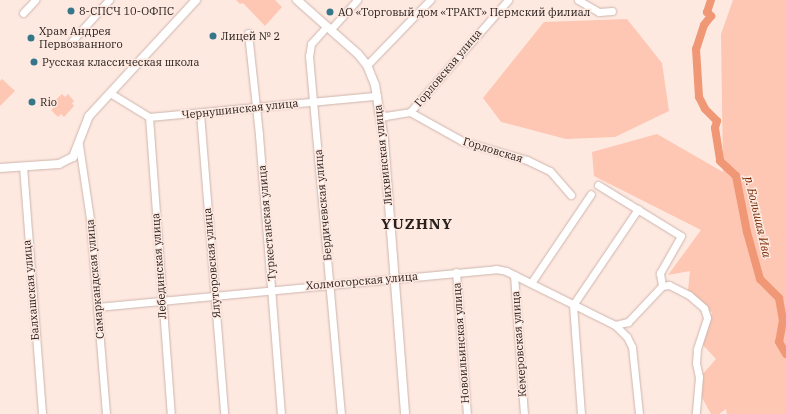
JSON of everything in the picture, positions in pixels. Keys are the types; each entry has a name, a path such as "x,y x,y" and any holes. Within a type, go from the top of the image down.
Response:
{"main road":[{"path":"0,168 59,164 73,157 79,145 84,125 93,112 196,0"},
{"name":"Лихвинская улица","path":"297,0 356,51 367,65 377,96 378,111 384,140 405,414"}],"street":[{"path":"23,13 35,0"},
{"path":"71,42 109,0"},
{"name":"Бердичевская улица","path":"341,414 331,284 309,49 356,0"},
{"path":"367,65 430,0"},
{"name":"Горловская улица","path":"378,111 385,116 410,112 508,0"},
{"path":"578,0 599,12 612,11"},
{"name":"Туркестанская улица","path":"248,33 272,290 281,414"},
{"path":"110,93 148,117"},
{"name":"Чернушинская улица","path":"148,117 377,96"},
{"name":"Горловская","path":"410,112 462,141 527,160 550,172 570,194"},
{"name":"Ялуторовская улица","path":"200,113 224,414"},
{"name":"Лебединская улица","path":"148,117 171,414"},
{"name":"Самаркандская улица","path":"79,145 90,219 106,414"},
{"name":"Балхашская улица","path":"23,166 42,414"},
{"path":"598,185 681,236 660,273 662,286"},
{"name":"Кемеровская улица","path":"531,284 592,194"},
{"path":"581,414 574,305 638,209"},
{"name":"Холмогорская улица","path":"97,306 496,269 514,275 615,325"},
{"name":"Новоильинская улица","path":"456,272 467,414"},
{"name":"Кемеровская улица","path":"514,275 524,414"},
{"path":"639,414 632,347 615,325 628,322 662,286 669,285 689,295 704,308 707,318 697,349 696,363 699,376 696,414"}],"shaded area":[{"path":"236,0 275,0 282,7 265,26 243,3 240,4"},
{"path":"733,0 786,0 786,414 727,414 726,409 719,414 711,414 700,394 702,375 716,359 701,343 712,313 688,290 690,271 668,275 701,230 594,176 592,152 657,134 723,172 721,34"},
{"path":"627,19 662,63 669,111 615,137 566,139 501,122 483,98 544,22"},
{"path":"2,79 15,91 0,106 0,81"},
{"path":"62,94 65,97 68,94 74,101 72,103 74,106 64,117 61,114 58,117 51,110 54,107 51,104"}],"waterway":[{"name":"р. Большая Ива","path":"711,0 707,12 711,16 704,25 696,49 699,97 705,109 717,121 715,128 720,161 736,176 747,232 760,279 779,298 783,320 779,342 786,354"}],"place":[{"name":"8-СПСЧ 10-ОФПС","path":"71,11"},
{"name":"АО «Торговый дом «ТРАКТ» Пермский филиал","path":"330,12"},
{"name":"Лицей № 2","path":"213,36"},
{"name":"Храм Андрея Первозванного","path":"31,38"},
{"name":"Русская классическая школа","path":"34,62"},
{"name":"Rio","path":"32,102"}],"district":[{"name":"YUZHNY","path":"417,224"}]}
